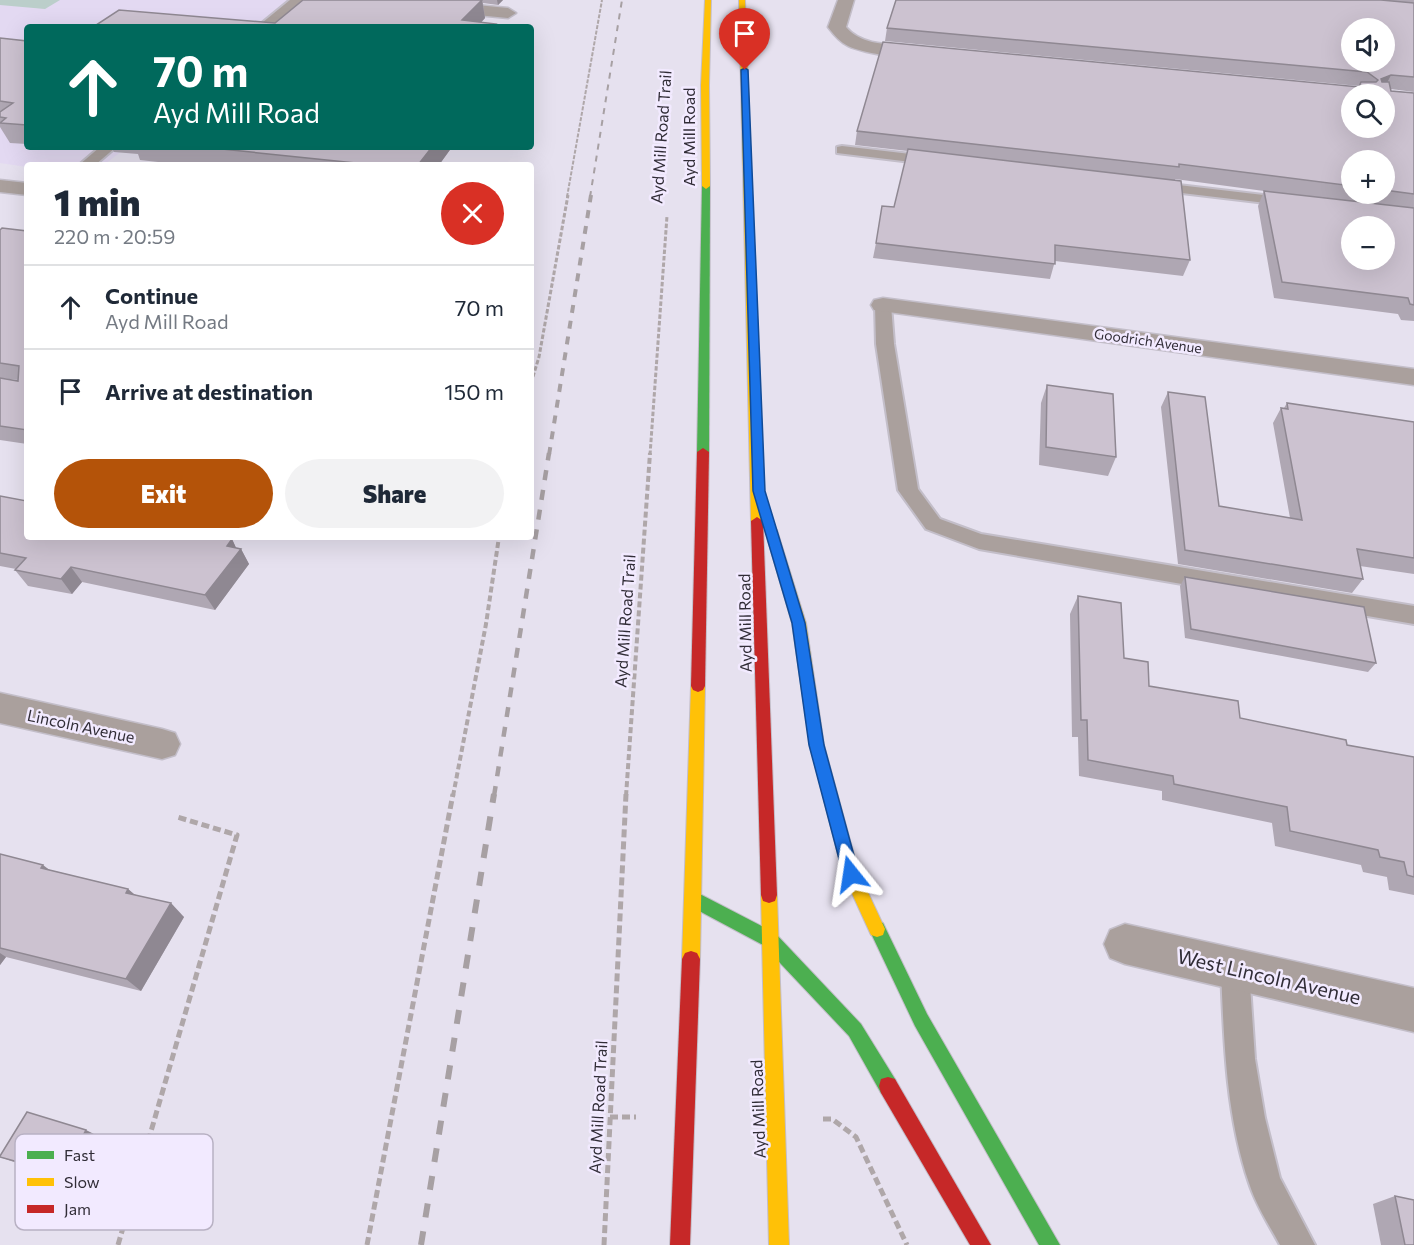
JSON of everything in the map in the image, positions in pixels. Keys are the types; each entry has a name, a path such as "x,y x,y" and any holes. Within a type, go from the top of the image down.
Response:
{"main road":[{"name":"Ayd Mill Road","path":"680,1245 683,1118 694,899 707,272 705,85 708,0"},
{"name":"Ayd Mill Road","path":"742,0 759,491 769,939 779,1245"},
{"path":"759,491 799,623 817,745 851,874 921,1020 1050,1245"},
{"path":"694,899 769,939 855,1030 981,1245"}],"street":[{"path":"373,0 508,13"},
{"path":"846,0 837,27 844,38 866,47 940,54"},
{"path":"0,186 24,189"},
{"name":"Goodrich Avenue","path":"883,305 1414,377"},
{"name":"Lincoln Avenue","path":"0,708 162,744"},
{"name":"West Lincoln Avenue","path":"1125,944 1414,1010"}],"lane":[{"path":"266,24 297,0"},
{"path":"90,162 105,150"},
{"path":"842,150 950,162"},
{"path":"1140,185 1307,204"},
{"path":"883,305 885,344 908,490 933,524 979,541 1414,615"},
{"path":"1235,970 1240,1059 1249,1118 1265,1183 1298,1245"}],"path":[{"path":"534,373 539,357 602,0"},
{"name":"Ayd Mill Road Trail","path":"604,1245 628,751 668,207"},
{"path":"367,1245 486,624 499,540"},
{"path":"150,1134 237,836 177,816"},
{"path":"832,1119 856,1137 907,1245"},
{"path":"118,1245 122,1230"}],"shaded area":[{"path":"0,0 311,1 283,24 24,24 24,150 123,150 108,162 24,162 24,167 0,163"},
{"path":"0,0 60,0 45,9 0,5"}],"building":[{"path":"303,0 482,0 462,20 496,24 98,24 119,10 275,23"},
{"path":"896,0 1381,0 1414,3 1414,77 1391,75 1381,79 1382,82 1389,82 1389,84 1360,84 1378,80 1367,72 1395,72 1395,18 1341,18 1341,70 887,28"},
{"path":"0,38 24,41 24,125 0,123 6,118 0,117 0,112 13,103 0,101"},
{"path":"883,42 1341,85 1341,138 1395,138 1395,91 1414,93 1414,194 1395,191 1395,150 1341,150 1341,185 1179,164 1179,167 857,131"},
{"path":"908,149 1181,181 1190,260 1055,245 1055,264 876,243 882,206 894,207"},
{"path":"231,150 430,150 420,162 346,162"},
{"path":"1264,191 1341,200 1341,204 1379,204 1414,208 1414,305 1410,304 1408,298 1282,282"},
{"path":"2,228 24,231 24,430 0,426 0,378 18,381 19,366 0,363 0,230"},
{"path":"1047,385 1113,394 1116,457 1046,447"},
{"path":"1168,392 1205,397 1219,506 1302,520 1281,408 1288,409 1287,403 1414,422 1414,558 1357,549 1363,579 1185,550"},
{"path":"0,496 24,500 24,540 231,540 227,546 241,549 205,595 71,567 61,579 15,570 26,558 0,553"},
{"path":"1185,577 1364,607 1376,663 1191,629"},
{"path":"1078,596 1121,603 1124,658 1148,662 1149,686 1238,701 1240,718 1346,740 1347,745 1414,757 1414,877 1407,875 1404,862 1380,857 1378,850 1290,831 1287,807 1174,784 1173,776 1088,760 1087,720 1081,720"},
{"path":"0,854 43,865 41,868 128,889 126,893 171,903 126,979 0,948"},
{"path":"27,1112 86,1130 84,1134 15,1134 15,1161 0,1156"},
{"path":"1395,1196 1414,1200 1414,1245 1405,1245"}],"railway":[{"path":"590,197 622,0"},
{"path":"549,455 591,195"},
{"path":"494,796 549,453"},
{"path":"421,1245 494,794"}],"traffic: fast":[{"path":"703,452 706,186"},
{"path":"694,899 769,939 855,1030 888,1086"},
{"path":"877,929 921,1020 1050,1245"}],"traffic: slow":[{"path":"706,186 705,85 708,0"},
{"path":"742,0 757,521"},
{"path":"771,530 799,623 817,745 851,874 877,929"},
{"path":"691,959 698,686"},
{"path":"769,895 779,1245"}],"traffic: jam":[{"path":"698,686 703,452"},
{"path":"757,521 769,895"},
{"path":"680,1245 691,959"},
{"path":"888,1086 981,1245"}],"route":[{"path":"745,70 759,491 799,623 817,745 851,874"}]}
